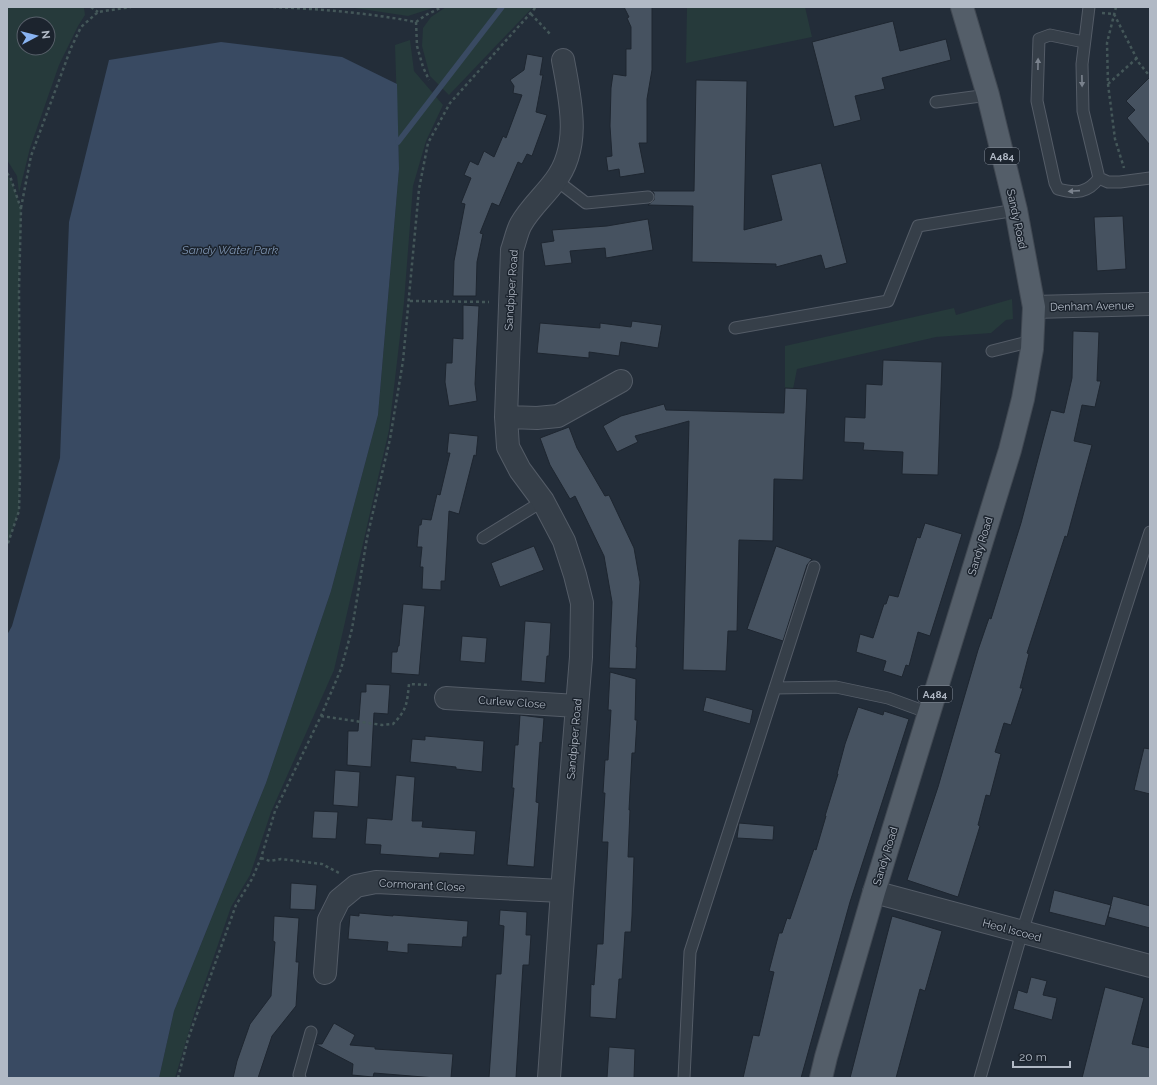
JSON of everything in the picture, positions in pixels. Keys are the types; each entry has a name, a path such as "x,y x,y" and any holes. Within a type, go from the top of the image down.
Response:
{"main road":[{"name":"Sandy Road","path":"821,1078 828,1049 874,892 1010,450 1023,399 1032,349 1034,307 1016,210 988,95 962,7"}],"street":[{"name":"Sandpiper Road","path":"550,1078 562,892 582,657 582,603 564,541 544,501 520,470 508,447 506,417 512,250 521,224 556,180 565,163 570,146 572,122 570,98 562,60"},
{"name":"Denham Avenue","path":"1034,307 1150,304"},
{"path":"506,417 537,418 558,416 621,381"},
{"name":"Curlew Close","path":"439,692 577,706"},
{"name":"Cormorant Close","path":"325,973 329,920 340,900 356,886 376,882 562,892"},
{"name":"Heol Iscoed","path":"874,892 1150,966"}],"lane":[{"path":"1088,9 1082,64 1083,111 1099,178"},
{"path":"1084,42 1050,35 1039,39 1038,101 1054,183 1058,189 1068,192 1076,192 1092,186 1099,178"},
{"path":"936,102 988,95"},
{"path":"1099,178 1108,182 1150,178"},
{"path":"556,180 586,203 648,197"},
{"path":"735,328 888,301 918,226 1016,210"},
{"path":"992,351 1032,341"},
{"path":"483,538 544,501"},
{"path":"980,1078 1022,932 1150,532"},
{"path":"684,1078 690,952 814,567"},
{"path":"775,688 836,687 888,698 929,713"},
{"path":"300,1078 299,1075 311,1032"}],"path":[{"path":"91,7 98,12"},
{"path":"7,546 18,511 20,483 19,290 21,208 31,156 71,48 81,27 98,12 131,7"},
{"path":"273,7 317,9 390,17 416,22 442,7"},
{"path":"178,1078 188,1039 236,906 252,879 261,858 275,810 321,716 341,669 352,629 367,538 390,439 404,361 419,189 428,143 450,103 536,7"},
{"path":"1116,7 1107,43 1108,84 1115,139 1128,181"},
{"path":"1088,9 1114,14"},
{"path":"531,14 551,35"},
{"path":"1114,14 1137,58 1148,74"},
{"path":"416,22 417,46 423,68 429,80"},
{"path":"1108,84 1137,58"},
{"path":"7,173 11,179 21,208"},
{"path":"410,301 510,303"},
{"path":"321,716 382,725 393,724 401,716 407,704 408,684 439,692"},
{"path":"261,858 270,861 281,859 322,864 340,873 344,877"}],"green space":[{"path":"7,7 82,7 84,8 85,15 59,65 30,148 19,193 17,176 7,160"},
{"path":"348,7 436,7 408,16"},
{"path":"446,7 533,7 449,95 430,76 422,46 423,28 431,17"},
{"path":"687,7 805,7 812,37 686,63"},
{"path":"410,40 414,71 443,105 426,141 413,186 404,302 389,430 334,670 271,812 250,875 231,907 196,1008 175,1078 159,1078 174,1011 266,783 331,591 378,415 399,169 395,45"},
{"path":"7,174 12,182 21,209 19,290 19,511 7,546"},
{"path":"1012,299 1013,319 1006,320 991,333 936,337 797,369 793,389 785,388 785,346 954,308 956,315"}],"water":[{"name":"Sandy Water Park","path":"221,42 342,57 397,84 399,169 378,415 331,591 266,783 174,1011 159,1078 7,1078 7,635 12,626 60,458 69,222 109,60"}],"building":[{"path":"624,7 652,7 652,70 647,99 647,143 639,143 645,173 620,177 619,169 608,171 606,157 612,156 610,126 613,74 626,76 626,49 631,49 631,27 627,18 629,17"},
{"path":"893,21 900,51 946,39 951,60 882,78 885,89 855,96 861,120 834,127 812,42"},
{"path":"527,54 543,57 540,75 543,75 536,112 547,115 532,156 527,154 522,164 518,162 499,206 492,203 480,233 483,234 477,262 476,296 453,296 454,261 465,204 461,203 471,178 464,175 470,161 478,165 484,151 494,157 503,136 506,138 522,95 513,93 514,86 510,80 524,70"},
{"path":"1150,77 1150,145 1127,118 1135,110 1126,101"},
{"path":"696,80 747,81 744,230 782,220 771,175 821,163 847,263 825,269 821,255 776,267 776,264 692,262 693,206 648,205 654,200 654,193 651,191 694,191"},
{"path":"1123,216 1126,269 1097,271 1094,217"},
{"path":"648,219 653,250 606,258 605,248 570,251 572,263 545,266 541,243 554,241 552,230 607,226"},
{"path":"463,305 479,306 475,384 477,401 449,406 445,382 446,363 452,363 453,338 463,339"},
{"path":"632,321 662,325 658,348 621,342 619,356 589,352 589,358 537,353 540,323 600,328 600,323 631,327"},
{"path":"1073,331 1099,332 1097,381 1101,381 1095,407 1082,405 1074,441 1092,445 1067,537 1065,536 1027,653 1029,654 1020,688 1023,688 1011,725 1004,723 995,752 1001,754 990,796 986,795 978,825 980,826 958,897 907,880 938,787 978,650 989,618 991,619 1021,523 1051,410 1064,413 1072,378"},
{"path":"883,360 942,362 938,475 902,474 903,452 863,450 864,443 844,442 845,417 865,418 866,384 882,385"},
{"path":"785,388 807,389 803,480 774,479 773,541 739,540 737,631 728,631 726,671 683,670 689,421 635,436 638,442 617,452 603,426 621,416 664,404 666,410 784,413"},
{"path":"569,427 577,448 605,496 609,495 634,548 640,582 636,669 609,668 612,602 604,556 575,496 570,499 550,465 540,438"},
{"path":"449,433 478,436 476,456 474,455 459,514 449,511 445,581 441,581 441,590 422,589 423,567 420,567 422,547 417,547 419,525 421,525 422,519 431,520 437,494 440,495 450,453 447,453"},
{"path":"925,523 962,534 930,636 918,632 909,666 906,665 902,677 883,671 886,661 856,652 860,634 873,638 884,604 886,604 889,595 898,597 917,537 920,538"},
{"path":"534,546 544,570 500,587 491,563"},
{"path":"776,546 812,559 807,565 783,641 747,629"},
{"path":"403,604 425,606 419,675 391,673 392,652 397,652 399,646"},
{"path":"525,621 551,623 549,656 547,656 545,683 521,681"},
{"path":"462,636 487,638 485,663 460,661"},
{"path":"610,672 636,679 635,720 637,720 635,753 632,753 629,810 628,857 634,857 631,932 625,932 622,979 619,979 616,1019 590,1017 591,984 594,985 597,944 603,944 608,842 602,842 605,793 603,793 605,760 608,760 611,710 608,710"},
{"path":"366,684 390,685 388,714 374,713 371,767 347,765 348,731 358,731 361,692 366,692"},
{"path":"706,697 753,710 750,724 703,711"},
{"path":"858,707 883,715 884,711 909,719 850,902 801,1078 743,1078 753,1035 759,1036 774,972 769,971 779,933 782,933 787,918 790,919 814,849 816,850 845,744"},
{"path":"520,715 544,718 542,743 540,742 536,802 539,803 534,867 507,865 514,788 512,788 515,745 518,745"},
{"path":"425,736 484,741 482,772 456,769 456,767 410,762 412,739 425,740"},
{"path":"1144,748 1150,749 1150,794 1134,790"},
{"path":"335,770 360,772 358,807 333,805"},
{"path":"396,775 415,777 412,821 423,821 422,827 476,831 474,855 440,853 439,858 380,854 381,845 365,844 367,818 392,820"},
{"path":"314,811 338,812 336,839 312,838"},
{"path":"739,823 774,826 773,840 737,838"},
{"path":"291,883 317,885 315,910 290,909"},
{"path":"1054,890 1111,905 1105,926 1049,912"},
{"path":"1113,896 1150,906 1150,928 1108,917"},
{"path":"500,910 527,912 526,935 531,935 529,965 523,965 516,1078 489,1078 496,974 501,974 504,926 499,925"},
{"path":"359,913 468,921 467,937 463,937 462,947 408,944 408,953 387,951 388,942 348,939 350,915 359,916"},
{"path":"274,916 299,918 296,962 299,962 296,1006 272,1036 258,1078 233,1078 237,1061 250,1024 271,996 275,942 273,941"},
{"path":"892,916 942,931 925,991 920,989 896,1078 850,1078"},
{"path":"1031,977 1047,981 1043,995 1057,998 1052,1020 1013,1009 1018,990 1027,993"},
{"path":"1105,987 1144,998 1132,1044 1150,1048 1150,1078 1082,1078"},
{"path":"334,1023 355,1035 350,1045 375,1047 375,1049 453,1054 451,1078 374,1073 373,1077 352,1075 353,1064 315,1044 322,1044"},
{"path":"609,1047 635,1049 634,1078 607,1078"}],"waterway":[{"path":"398,142 502,7"}]}
